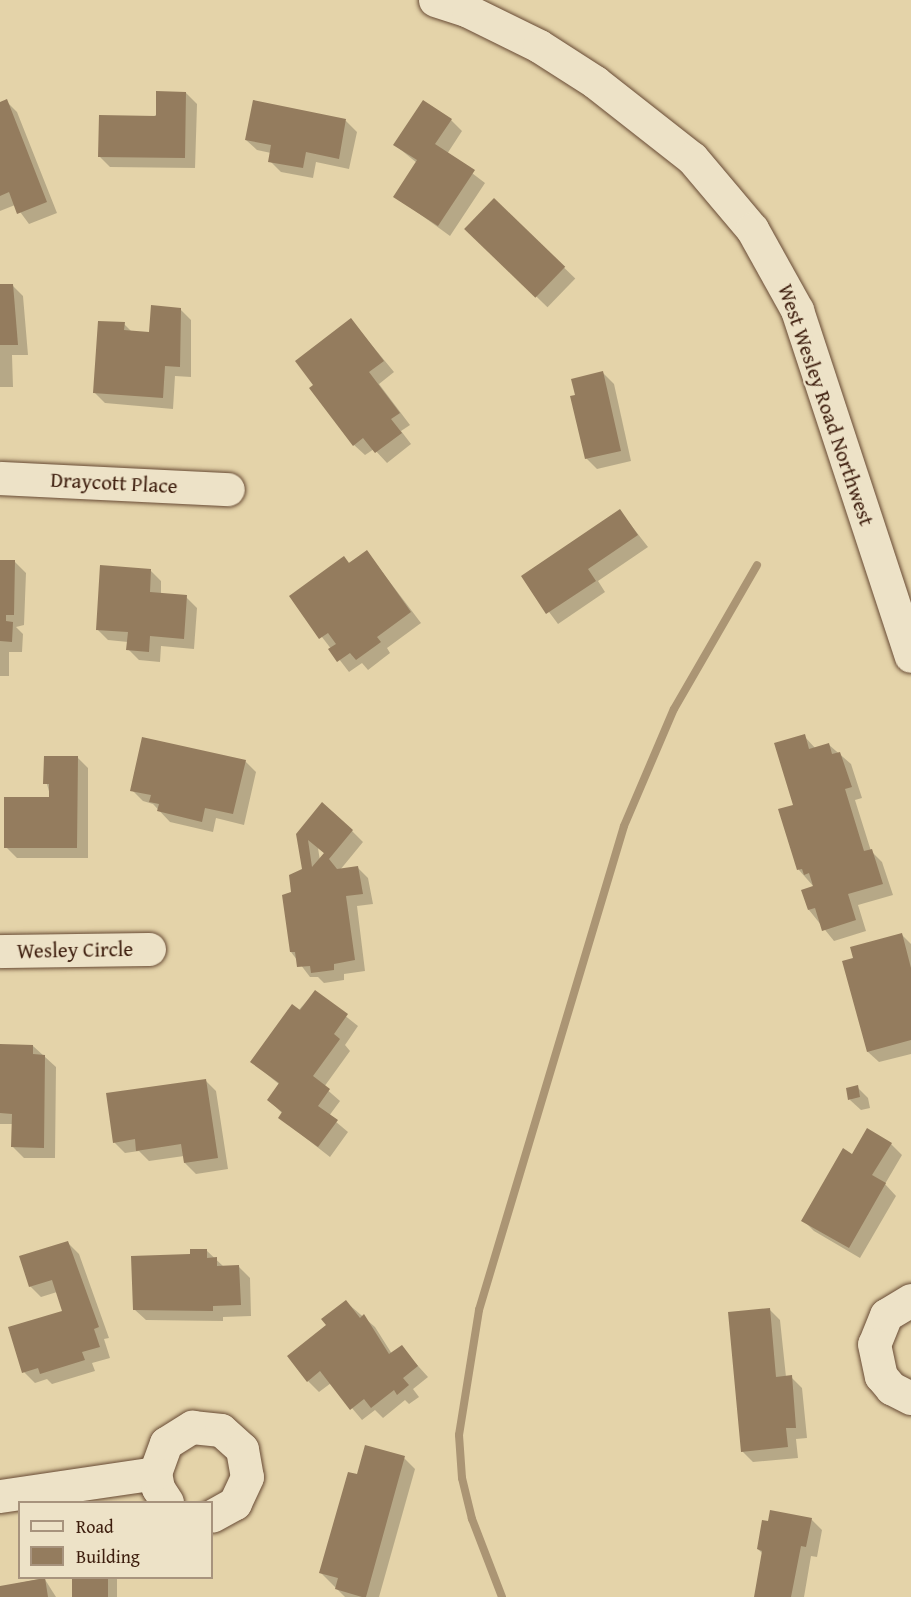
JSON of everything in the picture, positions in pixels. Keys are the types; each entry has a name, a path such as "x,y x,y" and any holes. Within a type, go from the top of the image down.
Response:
{"street":[{"name":"West Wesley Road Northwest","path":"435,0 468,11 539,46 595,82 692,158 752,229 797,310 911,656"},
{"name":"Draycott Place","path":"0,478 228,489"},
{"name":"Wesley Circle","path":"0,951 149,949"},
{"path":"911,1300 886,1315 874,1344 881,1376 891,1388 911,1398"},
{"path":"167,1501 158,1488 155,1473 162,1450 178,1432 207,1426 233,1438 244,1456 247,1477 235,1503 213,1515"},
{"path":"0,1496 155,1473"}],"building":[{"path":"156,91 186,92 185,158 98,157 99,115 156,116"},
{"path":"7,99 47,202 17,214 9,192 0,196 0,102"},
{"path":"253,100 346,119 339,159 306,152 303,168 268,162 271,145 245,140"},
{"path":"423,100 452,119 435,144 475,170 438,226 393,197 417,160 393,145"},
{"path":"494,198 565,267 535,298 464,229"},
{"path":"0,284 13,284 18,345 0,345"},
{"path":"151,305 181,308 180,367 165,366 163,398 93,393 98,321 125,322 124,330 149,332"},
{"path":"351,318 384,361 369,372 400,413 391,419 402,433 375,453 363,438 353,446 309,388 313,385 295,361"},
{"path":"603,371 621,451 585,459 570,396 575,395 571,379"},
{"path":"620,509 638,535 588,569 596,581 546,614 521,576"},
{"path":"367,550 411,612 377,637 381,642 356,660 350,653 337,662 328,649 336,644 328,633 319,639 289,596 344,556 349,563"},
{"path":"0,560 15,560 14,615 6,615 6,621 13,622 12,642 0,641"},
{"path":"100,565 151,569 150,592 187,595 184,639 150,636 149,652 126,650 128,632 96,630"},
{"path":"805,734 809,749 829,743 832,754 840,752 852,787 845,789 864,851 872,849 883,884 848,894 856,920 822,931 815,908 808,910 801,890 813,886 809,873 804,875 802,869 797,870 778,809 793,805 774,743"},
{"path":"142,737 246,760 233,814 205,808 202,822 157,811 159,804 149,802 151,795 130,791"},
{"path":"44,756 78,756 77,848 4,848 4,797 49,797 49,784 43,784"},
{"path":"322,802 353,830 329,859 337,869 358,866 363,894 346,896 355,960 334,964 334,970 311,973 310,966 297,967 295,952 290,952 282,895 291,892 289,875 302,869 296,834","holes":["308,840 324,853 312,867"]},
{"path":"902,933 911,968 911,1040 867,1052 842,961 853,958 850,947"},
{"path":"315,990 348,1014 334,1034 340,1039 313,1076 330,1089 318,1106 338,1120 318,1147 278,1118 282,1112 267,1100 279,1083 250,1062 292,1004 300,1010"},
{"path":"0,1044 33,1045 33,1054 45,1055 44,1148 11,1147 12,1114 0,1113"},
{"path":"206,1079 218,1158 184,1163 181,1144 136,1151 135,1139 113,1143 106,1093"},
{"path":"858,1085 860,1097 848,1100 846,1088"},
{"path":"867,1128 892,1143 872,1175 886,1183 849,1248 801,1221 843,1148 852,1154"},
{"path":"68,1241 99,1327 94,1329 100,1347 82,1352 85,1360 40,1374 38,1368 22,1373 8,1327 62,1311 52,1280 29,1287 19,1256"},
{"path":"190,1249 207,1249 207,1258 217,1257 217,1266 239,1265 241,1305 213,1306 213,1311 133,1310 131,1256 190,1254"},
{"path":"346,1300 360,1318 364,1314 389,1354 402,1345 418,1366 403,1378 409,1385 397,1395 394,1390 371,1408 364,1399 350,1410 320,1371 307,1382 287,1356 326,1325 321,1319"},
{"path":"770,1308 776,1377 792,1375 796,1428 786,1428 788,1447 741,1452 728,1312"},
{"path":"365,1445 405,1456 366,1597 362,1597 335,1589 338,1578 319,1573 348,1472 357,1474"},
{"path":"770,1510 812,1518 806,1547 801,1546 791,1597 754,1597 762,1551 757,1549 762,1520 768,1521"},
{"path":"45,1579 48,1597 0,1597 0,1586"},
{"path":"72,1579 108,1579 108,1597 72,1597"}],"waterway":[{"path":"502,1597 472,1519 462,1478 459,1435 479,1310 624,826 674,709 757,565"}]}
